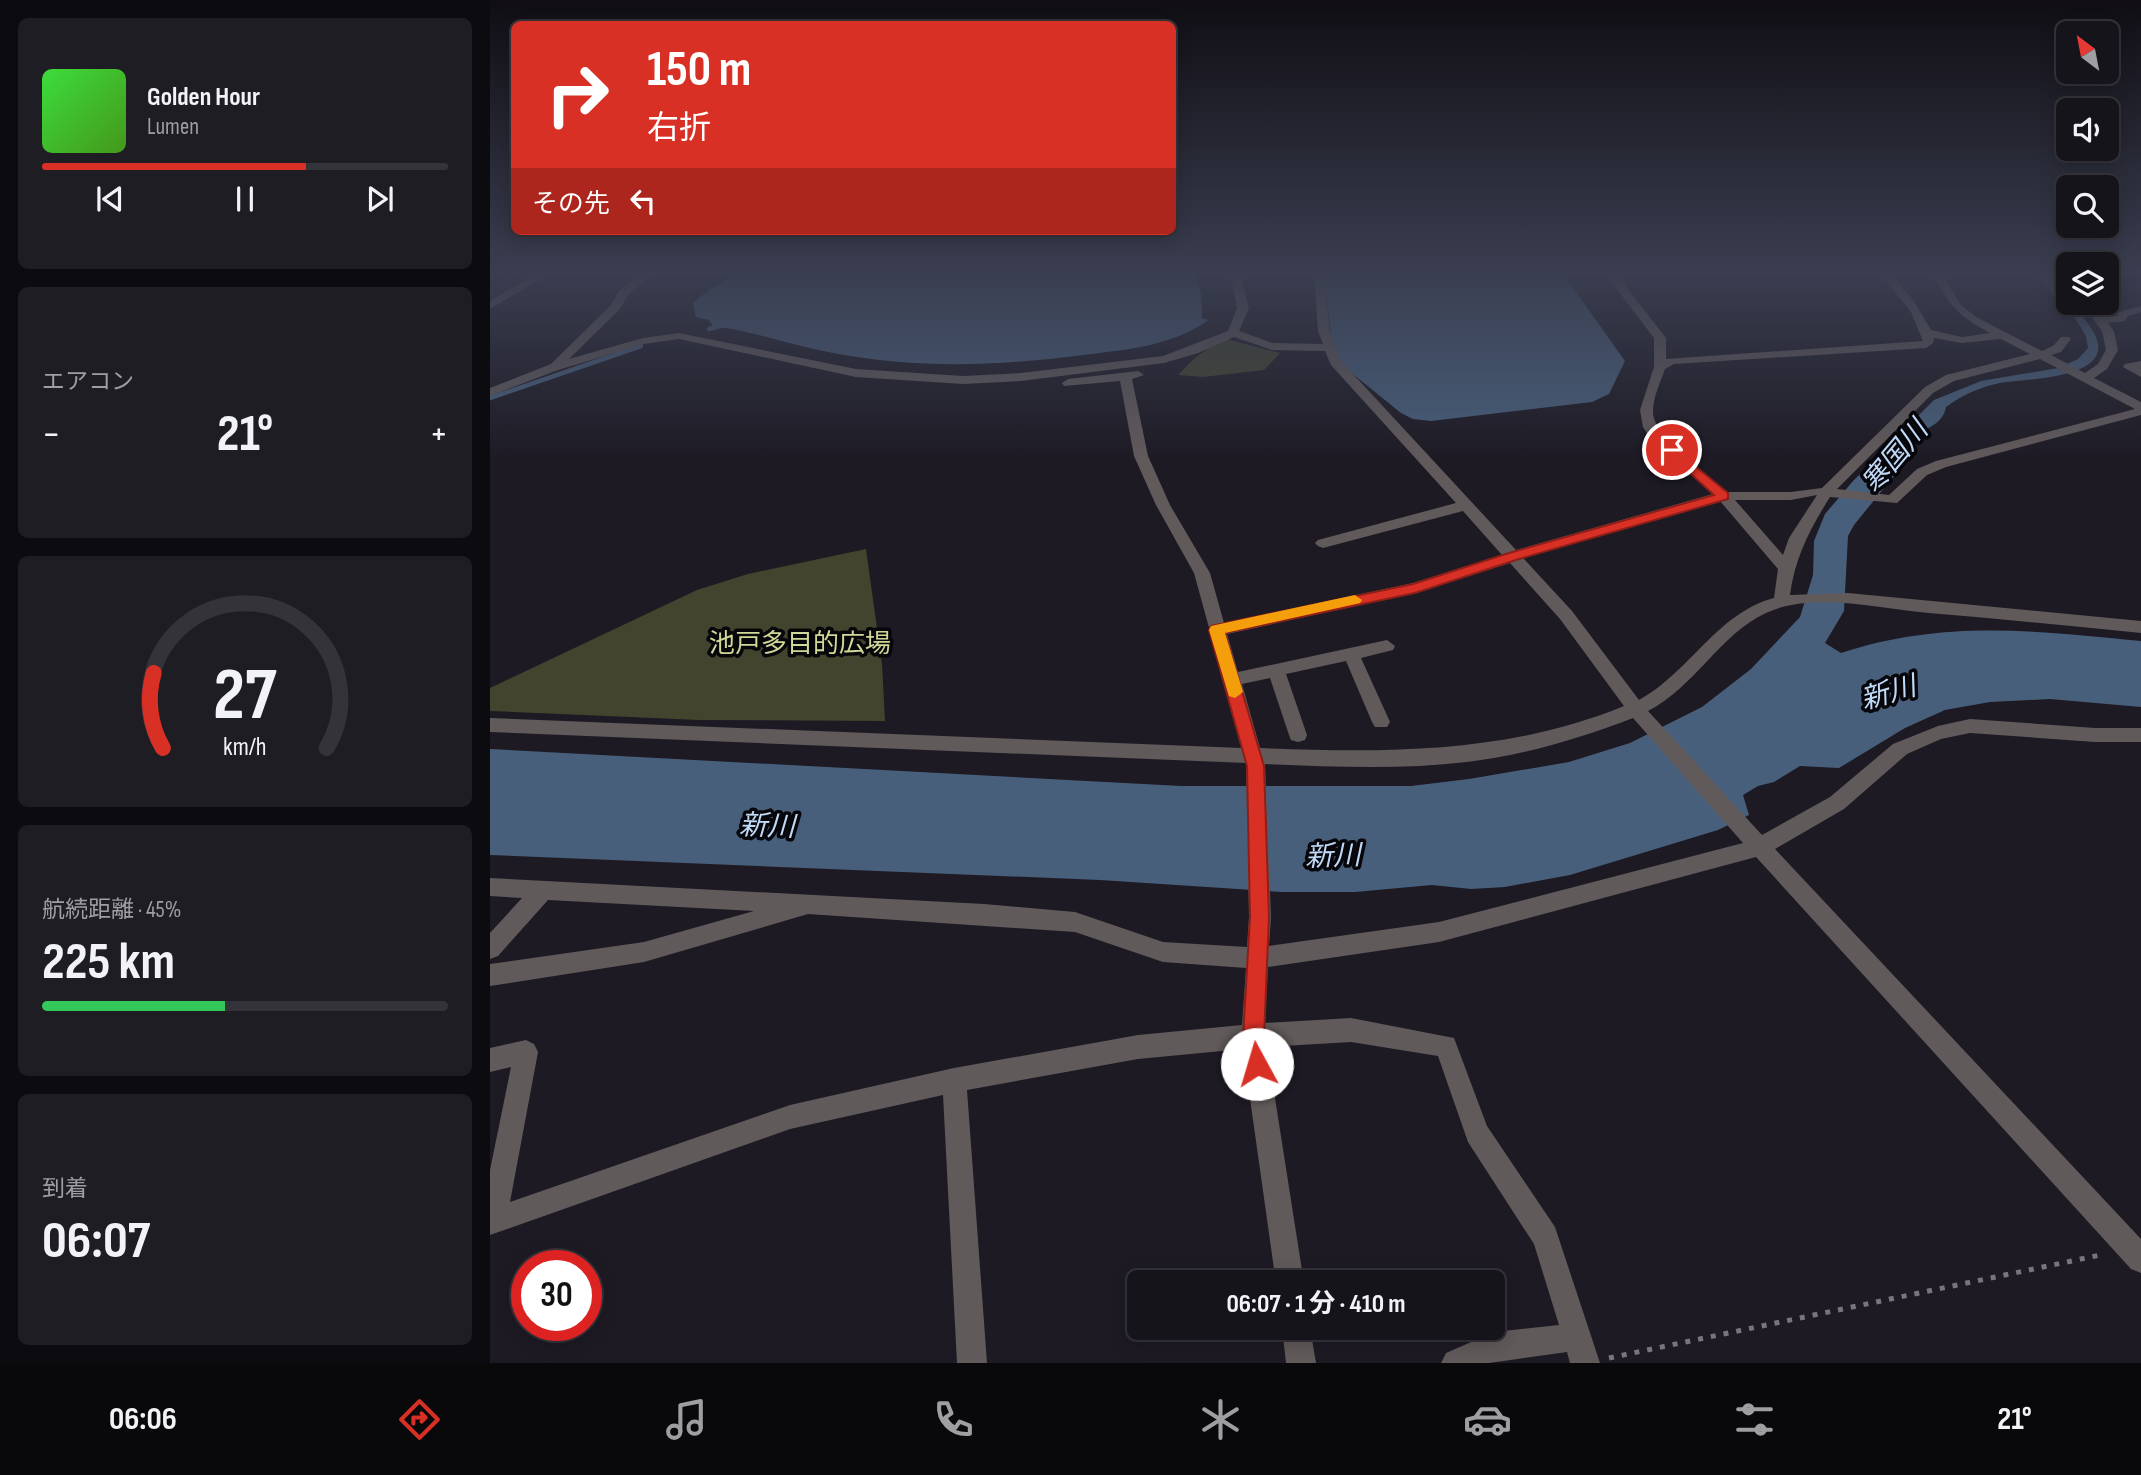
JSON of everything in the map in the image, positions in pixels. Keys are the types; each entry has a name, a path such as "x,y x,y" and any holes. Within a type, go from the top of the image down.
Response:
{"street":[{"path":"554,367 587,335"},
{"path":"490,392 554,367 643,341 679,336 856,373 913,379 1021,377 1164,359 1229,335"},
{"path":"1238,335 1272,346 1328,348"},
{"path":"1325,335 1335,362 1566,615 1640,713 1754,841 2136,1253"},
{"path":"1657,335 1660,338 1660,367 1644,413 1646,424 1723,496 1786,568"},
{"path":"1660,367 1672,361 1695,359 1920,346 1929,341 1927,335"},
{"path":"1935,335 1962,340 2002,335 2141,409"},
{"path":"2082,376 2104,366 2112,350 2109,335"},
{"path":"1788,600 1786,568 1797,538 1831,493 1929,390 1950,378 2045,356 2065,339"},
{"path":"913,379 918,384 1019,388 1126,378 1171,366 1194,350"},
{"path":"2141,365 2129,367 2141,373"},
{"path":"1126,378 1146,468 1163,505 1202,573 1254,761 1259,917 1253,1037 1288,1270"},
{"path":"1217,630 1415,588 1514,556 1723,496 1831,493 1892,500 1922,472 1941,464 2141,409"},
{"path":"1324,543 1467,505"},
{"path":"490,725 1254,761 1454,755 1517,746 1640,713 1682,678 1741,621 1768,605 1788,600 1847,600 2141,627"},
{"path":"1231,680 1387,646"},
{"path":"1351,654 1381,722"},
{"path":"1276,670 1298,735"},
{"path":"490,887 817,904 1075,922 1163,952 1258,958 1439,932 1754,841 1837,803 1900,749 1938,733 1970,726 2095,736 2141,735"},
{"path":"490,949 543,890"},
{"path":"490,975 644,952 817,904"},
{"path":"492,1222 790,1116 954,1080 1138,1047 1351,1030 1446,1046 1477,1133 1545,1237 1587,1354 1494,1346 1456,1363"},
{"path":"490,1060 526,1052 492,1222"},
{"path":"954,1080 972,1363"},
{"path":"1298,1340 1301,1363"}],"path":[{"path":"1587,1354 2136,1253"}],"green space":[{"path":"1226,339 1280,353 1264,370 1203,377 1178,375 1199,355"},
{"name":"池戸多目的広場","path":"866,549 882,664 885,721 699,720 490,711 490,688 697,590 748,574"}],"water":[{"path":"757,335 1182,335 1116,351 989,363 896,362 818,350"},
{"path":"1331,335 1606,335 1625,361 1609,394 1592,402 1431,421 1413,419 1401,413 1343,366 1332,344"},
{"path":"2085,335 2095,335 2098,344 2096,356 2088,365 2059,376 2000,383 1972,392 1946,407 1939,421 1917,436 1908,448 1910,456 1848,536 1844,611 1825,643 1841,653 1917,635 1990,630 2141,641 2141,707 2050,699 1990,702 1945,710 1905,728 1839,768 1800,766 1774,782 1758,786 1743,795 1749,815 1718,830 1570,875 1505,887 1471,889 1432,885 1355,892 1283,892 1100,880 490,855 490,749 1181,786 1411,786 1569,762 1630,743 1702,707 1751,669 1800,617 1813,575 1814,541 1825,514 1853,481 1934,400 1981,381 2058,368 2078,359 2088,348"}],"waterway":[{"path":"490,398 641,346"}],"slow traffic":[{"path":"1235,692 1217,630 1355,600"}],"route":[{"path":"1257,1064 1253,1037 1259,917 1256,766 1217,630 1415,588 1514,556 1723,496 1672,450"}],"water label":[{"name":"寒国川","path":"1894,456"},
{"name":"新川","path":"1888,692"},
{"name":"新川","path":"767,825"},
{"name":"新川","path":"1333,855"}]}
